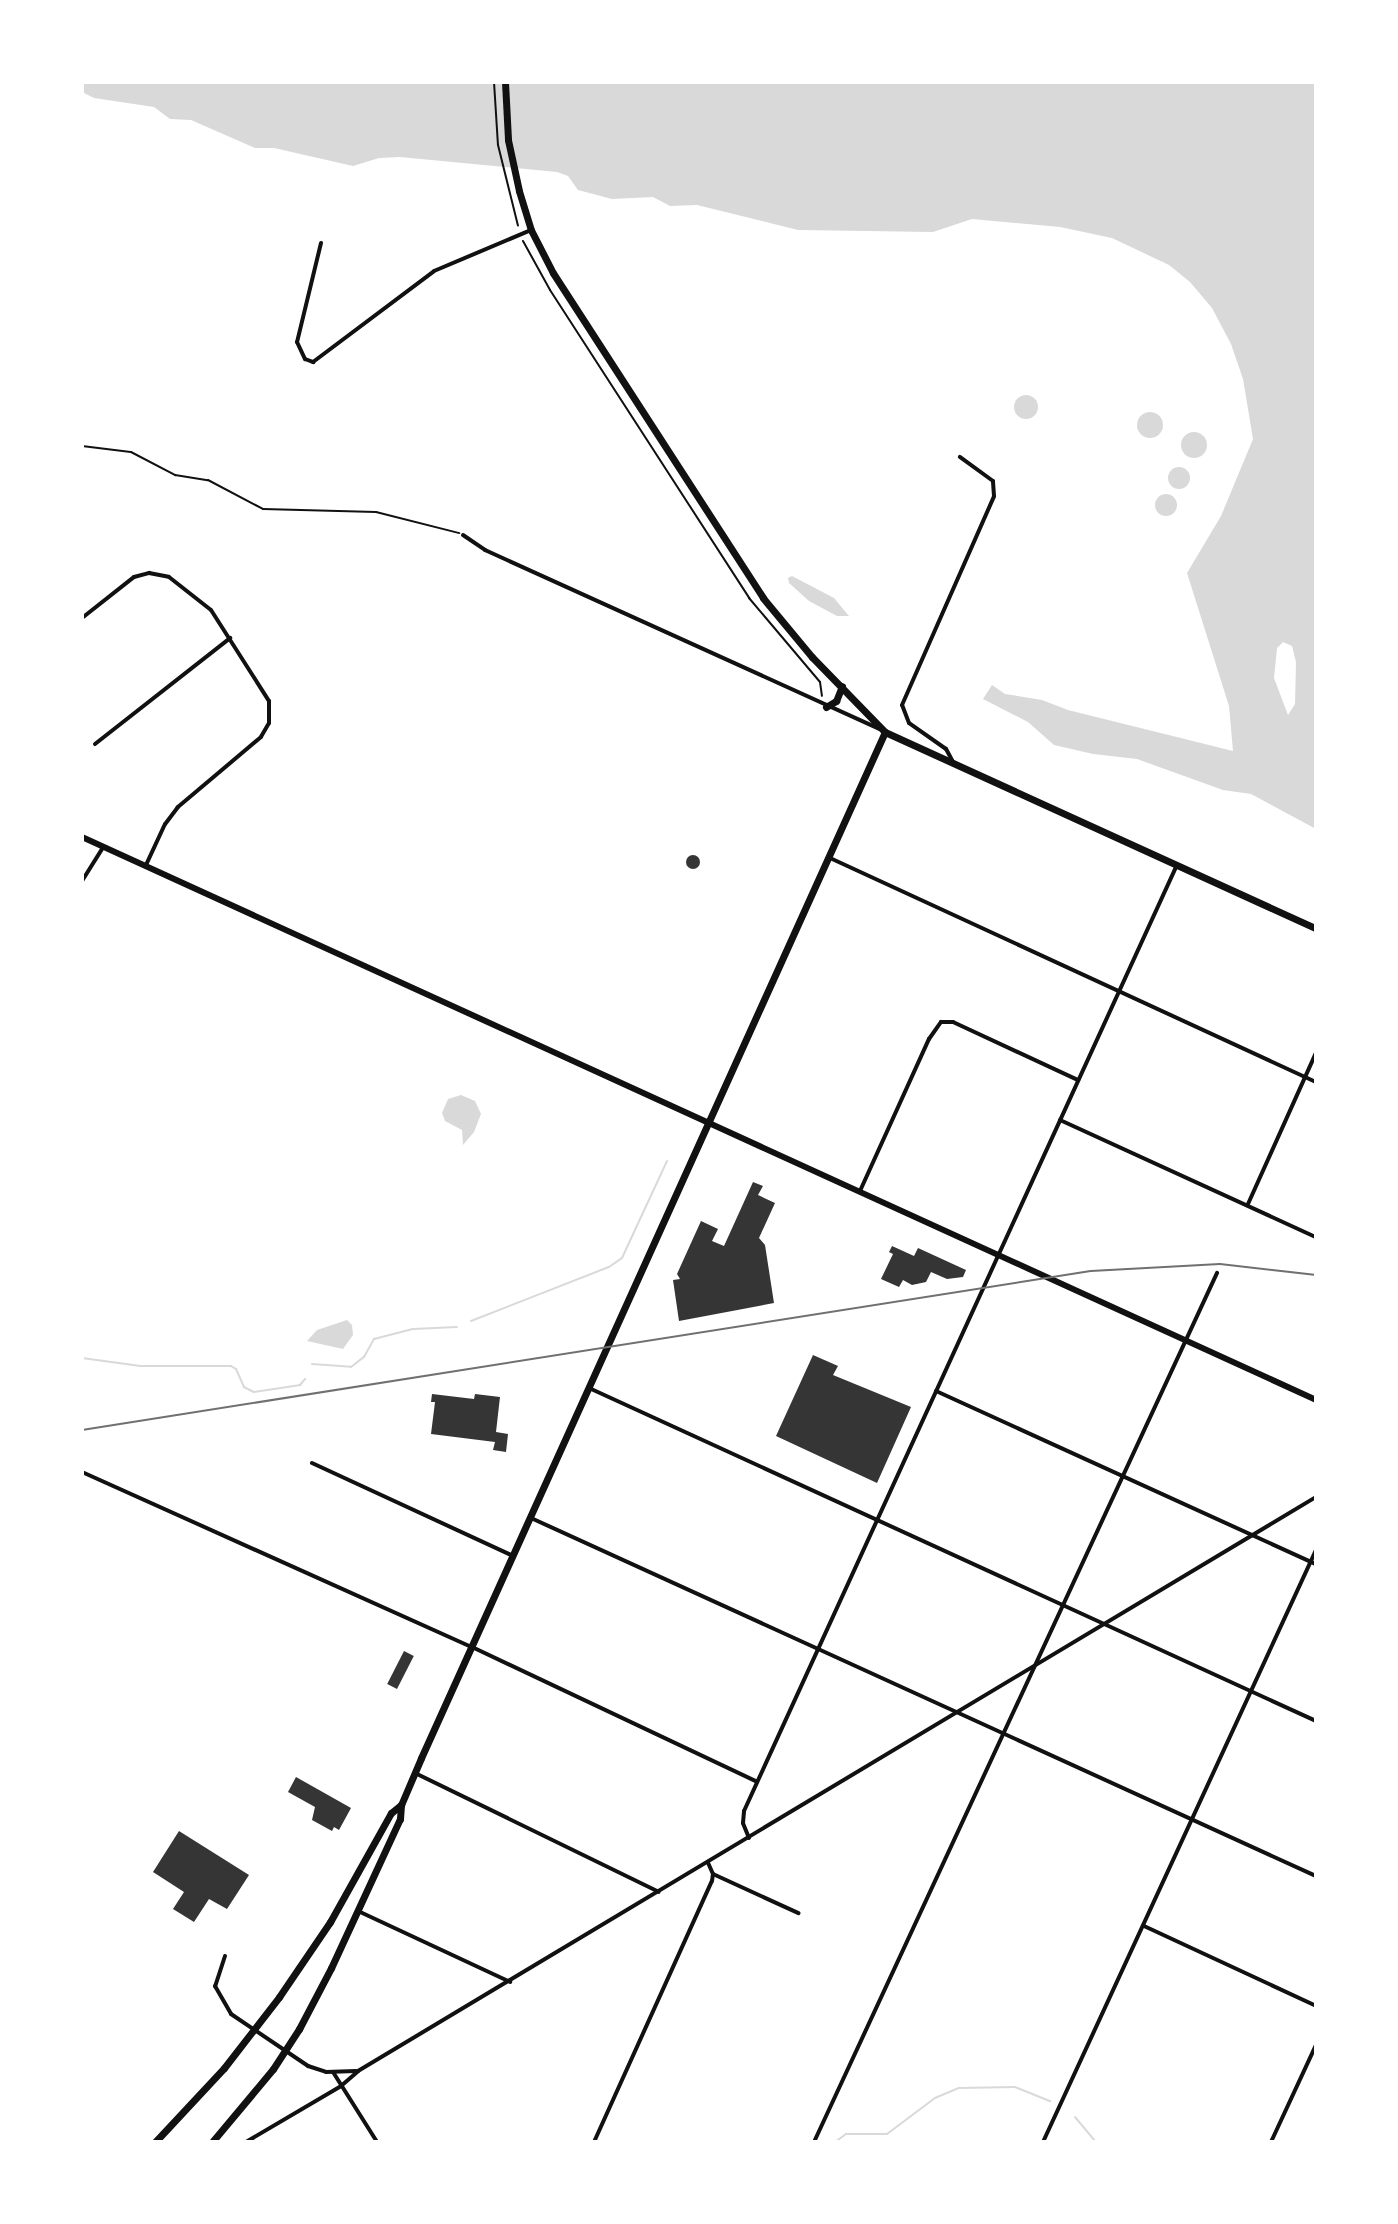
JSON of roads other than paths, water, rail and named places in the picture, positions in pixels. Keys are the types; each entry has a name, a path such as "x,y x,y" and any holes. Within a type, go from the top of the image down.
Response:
{"main road":[{"path":"505,82 508,140 531,230 585,325 763,598 795,639 885,732 1316,928"},
{"path":"826,707 836,701 842,686"},
{"path":"212,2142 285,2051 315,2001 358,1911 400,1819 401,1805 415,1773 885,732"},
{"path":"82,837 1316,1400"},
{"path":"155,2142 254,2031 307,1958 391,1813 401,1805"}],"street":[{"path":"321,243 297,342 305,359 313,362 434,271 531,230"},
{"path":"954,763 946,749 909,723 902,705 994,496 993,481 960,457"},
{"path":"463,535 485,550 885,732"},
{"path":"82,618 134,577 159,574 197,597 230,638 267,696 270,712 267,728 247,751 178,807 165,824 146,866"},
{"path":"95,744 230,638"},
{"path":"82,881 103,847"},
{"path":"830,858 1316,1082"},
{"path":"749,1838 742,1817 757,1782 1177,865"},
{"path":"860,1191 929,1039 941,1022 953,1022 1078,1080"},
{"path":"1247,1205 1316,1053"},
{"path":"1060,1120 1316,1237"},
{"path":"814,2142 1038,1665 1217,1273"},
{"path":"589,1388 1316,1721"},
{"path":"936,1391 1313,1562"},
{"path":"312,1463 513,1556"},
{"path":"82,1472 472,1647 757,1782"},
{"path":"246,2142 341,2086 358,2071 1316,1497"},
{"path":"531,1518 1316,1876"},
{"path":"1043,2142 1316,1550"},
{"path":"415,1773 659,1892"},
{"path":"708,1863 713,1874 798,1913"},
{"path":"594,2142 713,1874"},
{"path":"358,1911 510,1982"},
{"path":"1144,1926 1316,2006"},
{"path":"225,1956 217,1976 218,1996 231,2014 308,2066 333,2072 358,2071"},
{"path":"1271,2142 1316,2045"},
{"path":"333,2072 377,2142"}],"waterway":[{"path":"471,1321 609,1267 622,1258 667,1161"},
{"path":"312,1364 351,1367 364,1357 374,1339 413,1329 457,1327"},
{"path":"82,1358 140,1366 231,1366 236,1369 244,1387 254,1392 300,1385 305,1379"},
{"path":"835,2142 846,2134 887,2134 935,2098 959,2088 1015,2087 1050,2101"},
{"path":"1075,2117 1096,2142"}],"railway":[{"path":"82,1430 1091,1271 1220,1264 1316,1275"}]}
